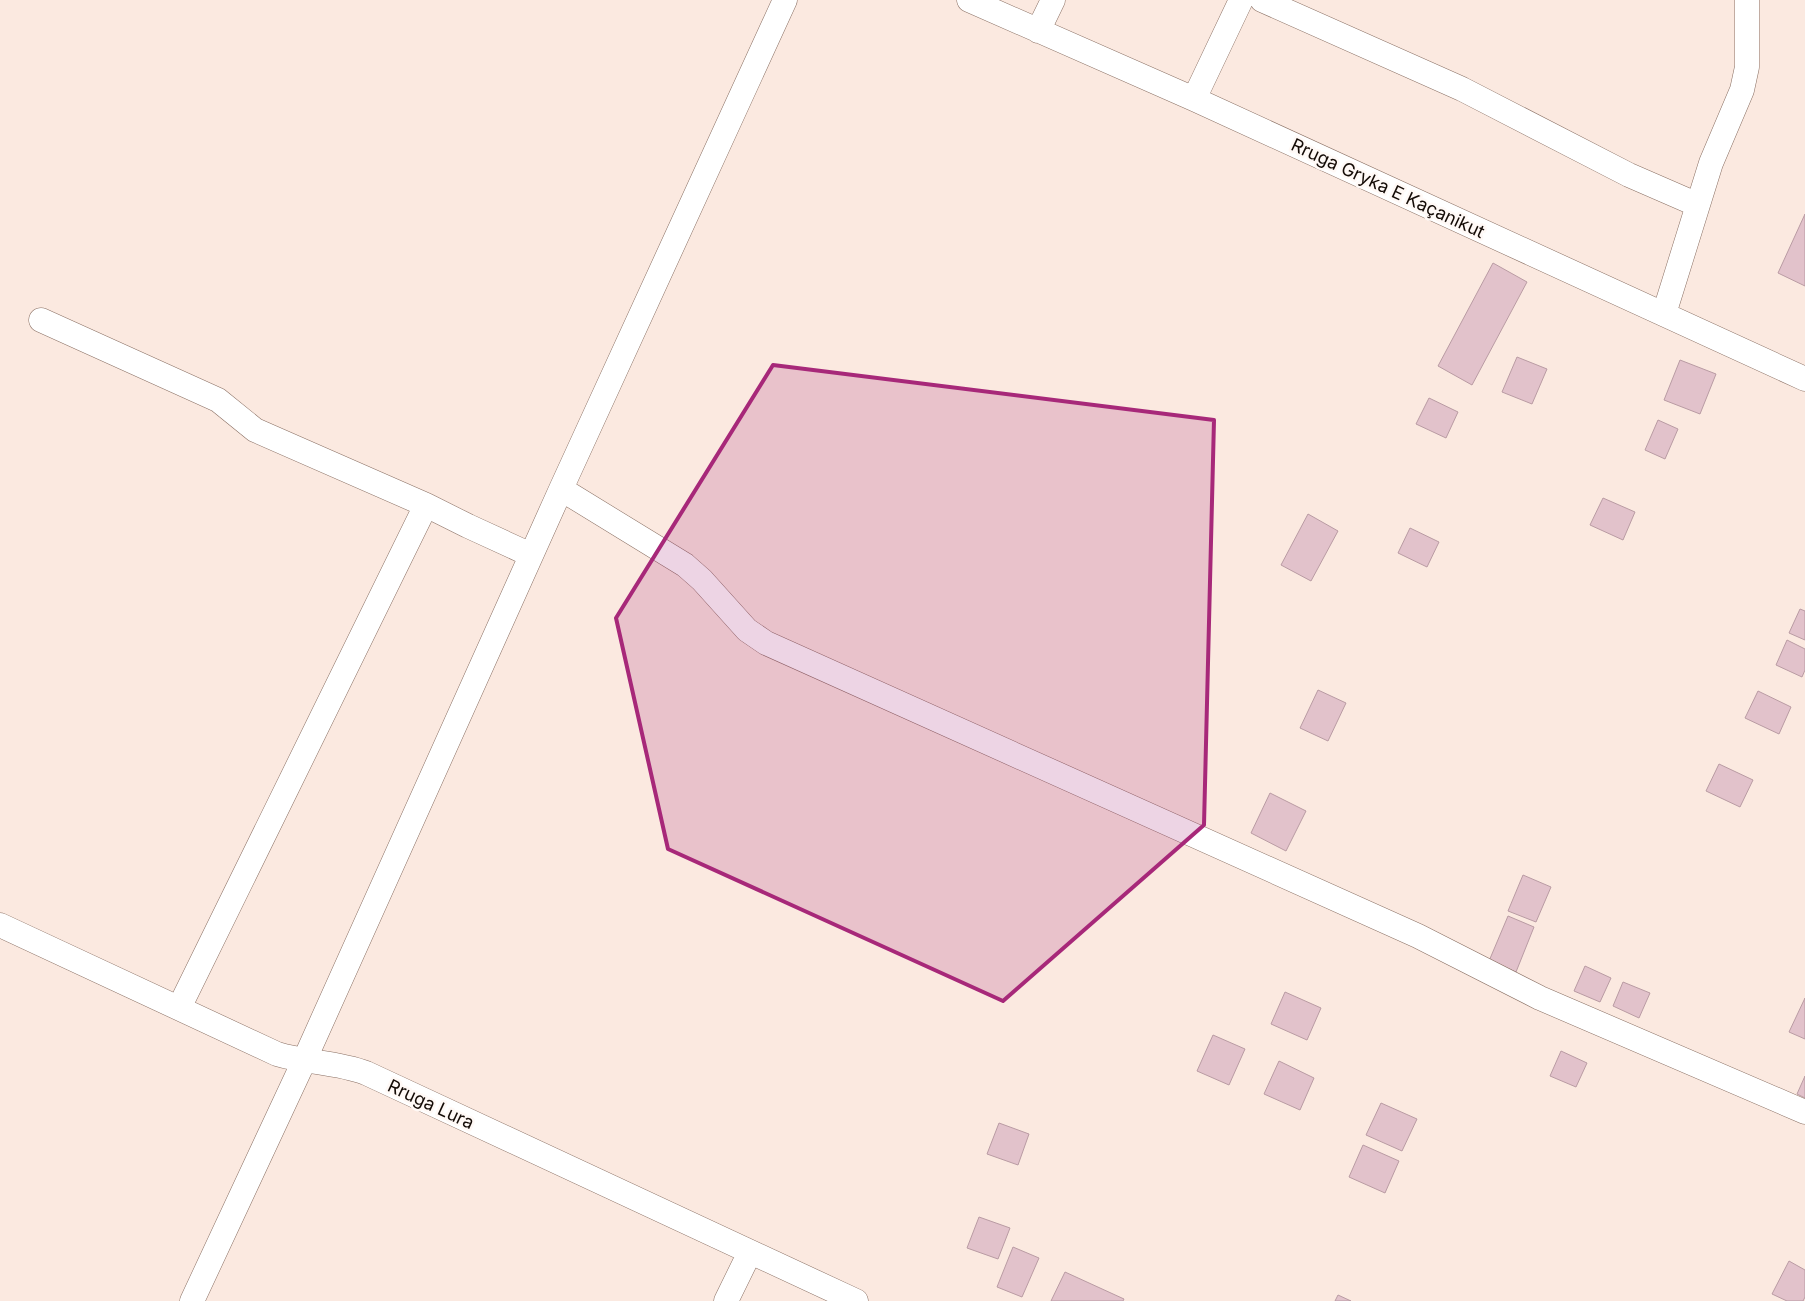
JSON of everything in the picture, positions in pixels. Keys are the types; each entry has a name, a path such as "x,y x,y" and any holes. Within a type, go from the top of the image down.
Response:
{"street":[{"path":"192,1301 304,1061 560,489 786,0"},
{"name":"Rruga Gryka E Kaçanikut","path":"969,0 1194,99 1805,379"},
{"path":"1038,31 1053,0"},
{"path":"1194,99 1241,0"},
{"path":"1262,0 1462,89 1629,175 1698,205"},
{"path":"1664,314 1711,163 1744,82 1747,67 1747,0"},
{"path":"41,320 218,400 255,430 426,505 531,555"},
{"path":"560,489 685,564 702,580 746,630 766,643 1418,936 1540,998 1805,1112"},
{"path":"179,1008 426,505"},
{"name":"Rruga Lura","path":"0,925 276,1054 304,1061 349,1067 366,1073 856,1301"},
{"path":"726,1301 750,1252"}],"highlighted area":[{"path":"773,365 1214,420 1204,825 1003,1001 668,849 616,618"}],"building":[{"path":"1805,214 1805,286 1778,273"},
{"path":"1493,263 1527,282 1472,385 1438,366"},
{"path":"1517,357 1547,369 1532,404 1502,392"},
{"path":"1680,360 1716,374 1700,414 1664,400"},
{"path":"1429,398 1458,412 1446,438 1416,424"},
{"path":"1658,420 1678,429 1665,459 1645,450"},
{"path":"1603,498 1635,512 1623,540 1590,525"},
{"path":"1308,514 1338,531 1311,581 1281,565"},
{"path":"1410,528 1439,542 1427,567 1398,553"},
{"path":"1800,609 1805,611 1805,640 1789,633"},
{"path":"1787,640 1805,649 1805,670 1802,677 1776,665"},
{"path":"1318,690 1346,703 1328,741 1300,728"},
{"path":"1758,691 1791,707 1779,734 1745,718"},
{"path":"1719,764 1753,780 1740,807 1706,791"},
{"path":"1270,793 1306,811 1286,851 1251,833"},
{"path":"1523,875 1551,887 1536,922 1508,911"},
{"path":"1508,916 1534,927 1516,972 1489,961"},
{"path":"1585,966 1611,978 1600,1002 1574,991"},
{"path":"1623,982 1650,993 1639,1018 1613,1006"},
{"path":"1285,992 1321,1008 1307,1040 1271,1024"},
{"path":"1805,998 1805,1039 1789,1032"},
{"path":"1213,1035 1245,1049 1229,1085 1197,1071"},
{"path":"1561,1051 1587,1063 1576,1087 1550,1076"},
{"path":"1279,1061 1314,1078 1300,1110 1264,1094"},
{"path":"1805,1076 1805,1098 1797,1094"},
{"path":"1381,1103 1417,1119 1402,1151 1366,1135"},
{"path":"999,1123 1029,1134 1018,1165 987,1154"},
{"path":"1363,1145 1399,1161 1385,1193 1349,1177"},
{"path":"979,1217 1010,1228 998,1259 967,1248"},
{"path":"1013,1247 1039,1258 1022,1297 997,1287"},
{"path":"1789,1261 1805,1270 1805,1297 1803,1301 1787,1301 1772,1294"},
{"path":"1065,1272 1124,1299 1123,1301 1051,1301"},
{"path":"1338,1295 1351,1301 1335,1301"}]}
